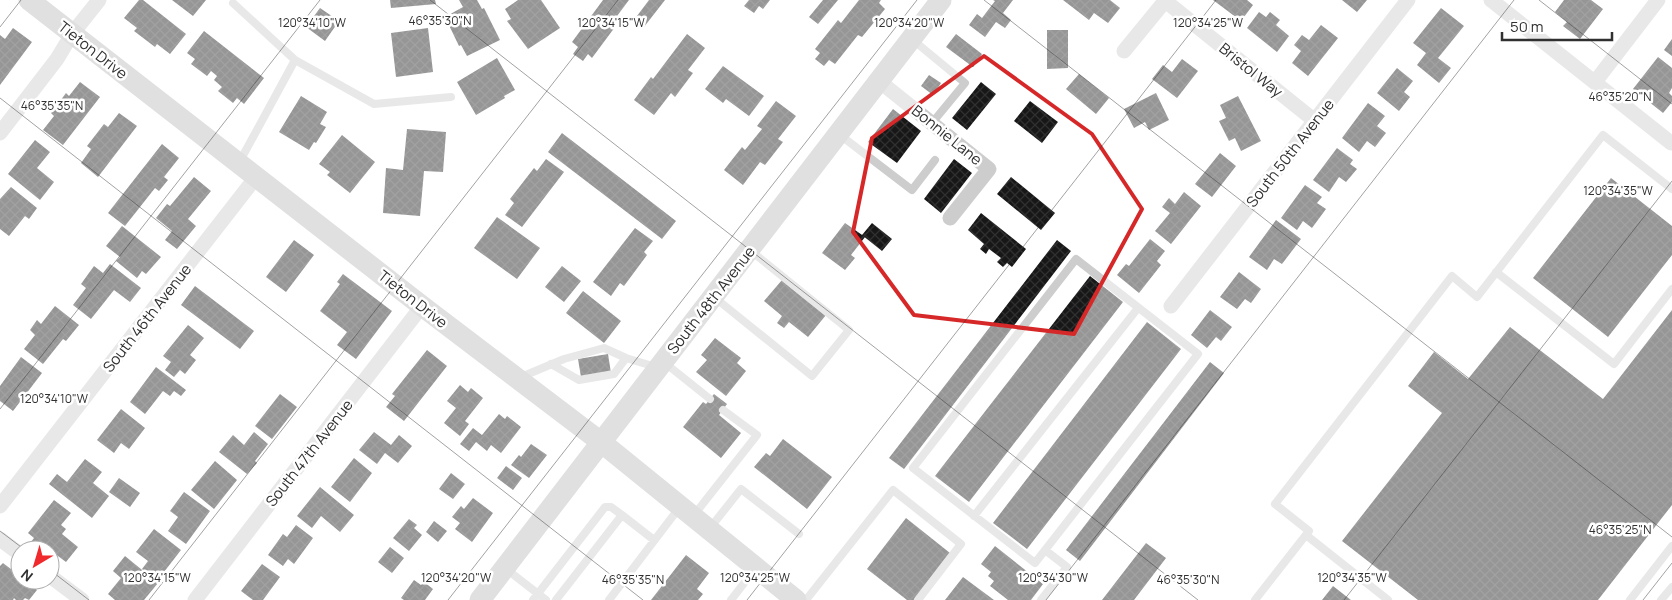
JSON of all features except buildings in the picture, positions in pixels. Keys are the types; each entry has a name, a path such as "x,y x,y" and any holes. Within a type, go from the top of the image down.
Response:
{"main road":[{"name":"Tieton Drive","path":"28,0 256,178 601,442 796,600"},
{"name":"South 48th Avenue","path":"480,600 941,0"}],"street":[{"path":"0,133 57,59 72,34 98,0"},
{"name":"South 50th Avenue","path":"1171,306 1408,0"},
{"path":"1491,0 1671,143"},
{"path":"1595,82 1658,0"},
{"path":"1124,51 1164,1"},
{"name":"Bristol Way","path":"1164,1 1315,121"},
{"name":"Bonnie Lane","path":"879,81 989,169 950,218"},
{"name":"South 46th Avenue","path":"0,506 256,178"},
{"name":"South 47th Avenue","path":"195,600 422,306"},
{"path":"60,584 82,600"}],"lane":[{"path":"233,3 295,60 374,104 451,97"},
{"path":"911,39 966,83 932,124"},
{"path":"238,164 295,60"},
{"path":"838,134 912,190 935,160"},
{"path":"1255,600 1309,530 1275,504 1452,276 1477,297 1602,136 1672,189"},
{"path":"713,297 812,376 849,330 749,250"},
{"path":"1076,259 1138,308 1198,354 1035,563 913,468 1076,259"},
{"path":"1496,272 1614,364 1672,289"},
{"path":"974,516 1138,308"},
{"path":"518,379 564,359 604,348 626,358 661,365 710,399"},
{"path":"551,364 579,380 614,374 626,358"},
{"path":"694,518 756,435 723,410"},
{"path":"609,600 654,540 741,489 799,534"},
{"path":"806,600 893,490 961,544 918,600"},
{"path":"536,597 605,507 611,507 654,540"},
{"path":"556,600 622,515"},
{"path":"1306,535 1388,600"},
{"path":"1630,600 1672,546"},
{"path":"1041,600 1067,567 1045,550"},
{"path":"505,568 536,597 546,600"},
{"path":"732,600 756,568"},
{"path":"1661,600 1671,591"}],"highlighted area":[{"path":"984,56 1092,134 1142,209 1074,334 914,315 853,232 872,138"}]}
